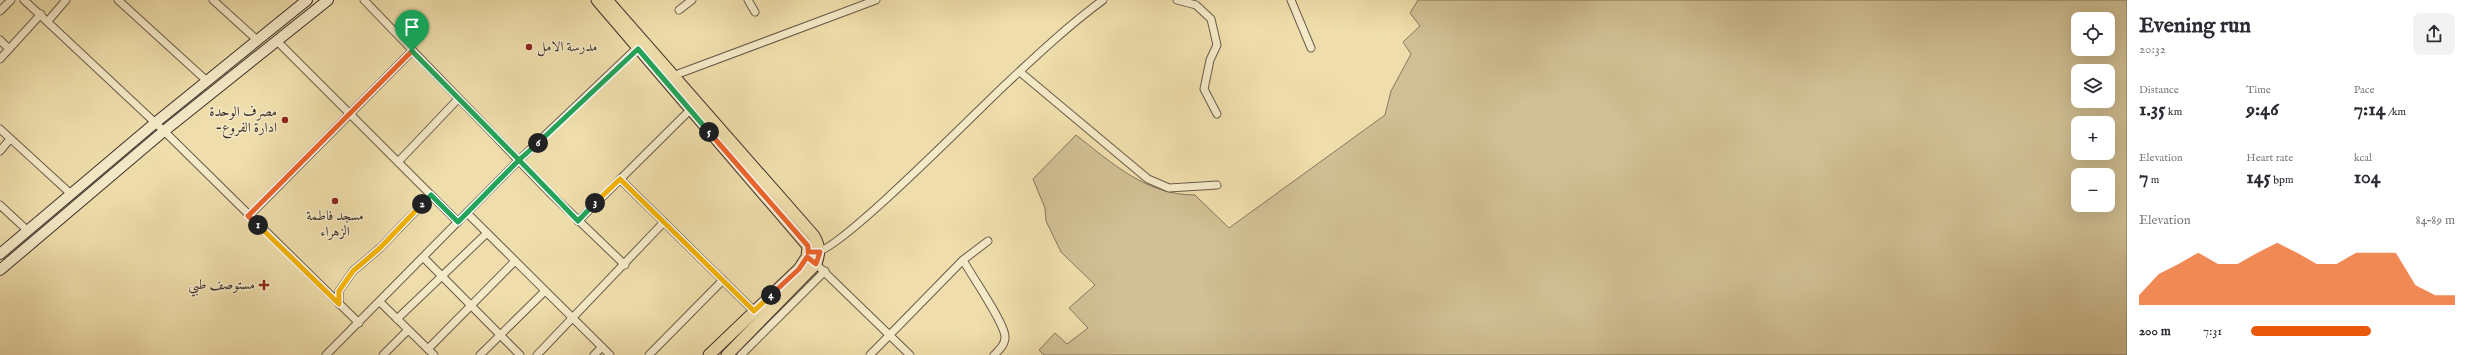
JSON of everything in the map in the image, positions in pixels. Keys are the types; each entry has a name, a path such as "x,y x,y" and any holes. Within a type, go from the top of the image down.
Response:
{"main road":[{"path":"0,254 155,123 307,0"},
{"path":"0,270 164,131 328,0"},
{"path":"597,0 814,236 820,252 821,267 734,354"},
{"path":"607,0 640,45"},
{"path":"669,78 690,110 808,246 808,254 799,269 710,355"}],"street":[{"path":"0,11 11,0"},
{"path":"24,0 41,14 164,131 248,216 359,323"},
{"path":"48,21 66,0"},
{"path":"118,0 207,81"},
{"path":"213,0 257,40"},
{"path":"364,0 458,99 578,221 625,265"},
{"path":"680,10 692,0"},
{"path":"748,0 755,12"},
{"path":"669,78 876,0"},
{"path":"808,254 820,252 834,244 891,194 1020,72 1103,0"},
{"path":"1177,0 1196,5 1211,19 1217,45 1210,60 1204,89 1217,114"},
{"path":"1291,0 1311,48"},
{"path":"0,59 41,14"},
{"path":"0,40 9,49"},
{"path":"277,42 458,222"},
{"path":"326,355 424,258 519,160 640,45"},
{"path":"248,216 412,51"},
{"path":"1020,72 1148,179 1169,188 1217,184"},
{"path":"398,162 458,99"},
{"path":"578,221 690,110"},
{"path":"0,129 71,194"},
{"path":"0,151 10,139"},
{"path":"620,179 754,311"},
{"path":"339,304 339,291 353,271 380,248 431,195"},
{"path":"0,205 28,231"},
{"path":"467,213 610,355"},
{"path":"537,355 574,319 664,222"},
{"path":"397,319 487,233"},
{"path":"870,355 963,260 988,241"},
{"path":"808,254 910,355"},
{"path":"424,258 520,355"},
{"path":"963,260 1001,324 1005,336 1003,345 994,355"},
{"path":"428,349 516,262"},
{"path":"649,355 723,280"},
{"path":"480,355 546,291"},
{"path":"380,302 434,355"},
{"path":"383,355 408,330"},
{"path":"594,355 602,347"}],"shaded area":[{"path":"1418,0 2127,0 2127,355 1044,355 1039,350 1055,333 1067,344 1088,328 1069,308 1095,285 1061,252 1046,221 1045,208 1033,179 1076,135 1131,176 1161,190 1177,194 1195,195 1229,228 1385,115 1391,91 1411,54 1403,42 1420,26 1410,13"}],"place":[{"name":"مدرسة الامل","path":"529,47"},
{"name":"مصرف الوحدة -ادارة الفروع","path":"285,120"},
{"name":"مسجد فاطمة الزهراء","path":"335,201"},
{"name":"مستوصف طبي","path":"264,285"}],"route":[{"path":"412,51 248,216 339,304 339,291 353,271 380,248 431,195 458,222 519,160 578,221 620,179 754,311 799,269 807,257 816,264 820,252 808,252 808,246 638,49 519,160 412,51"}]}
